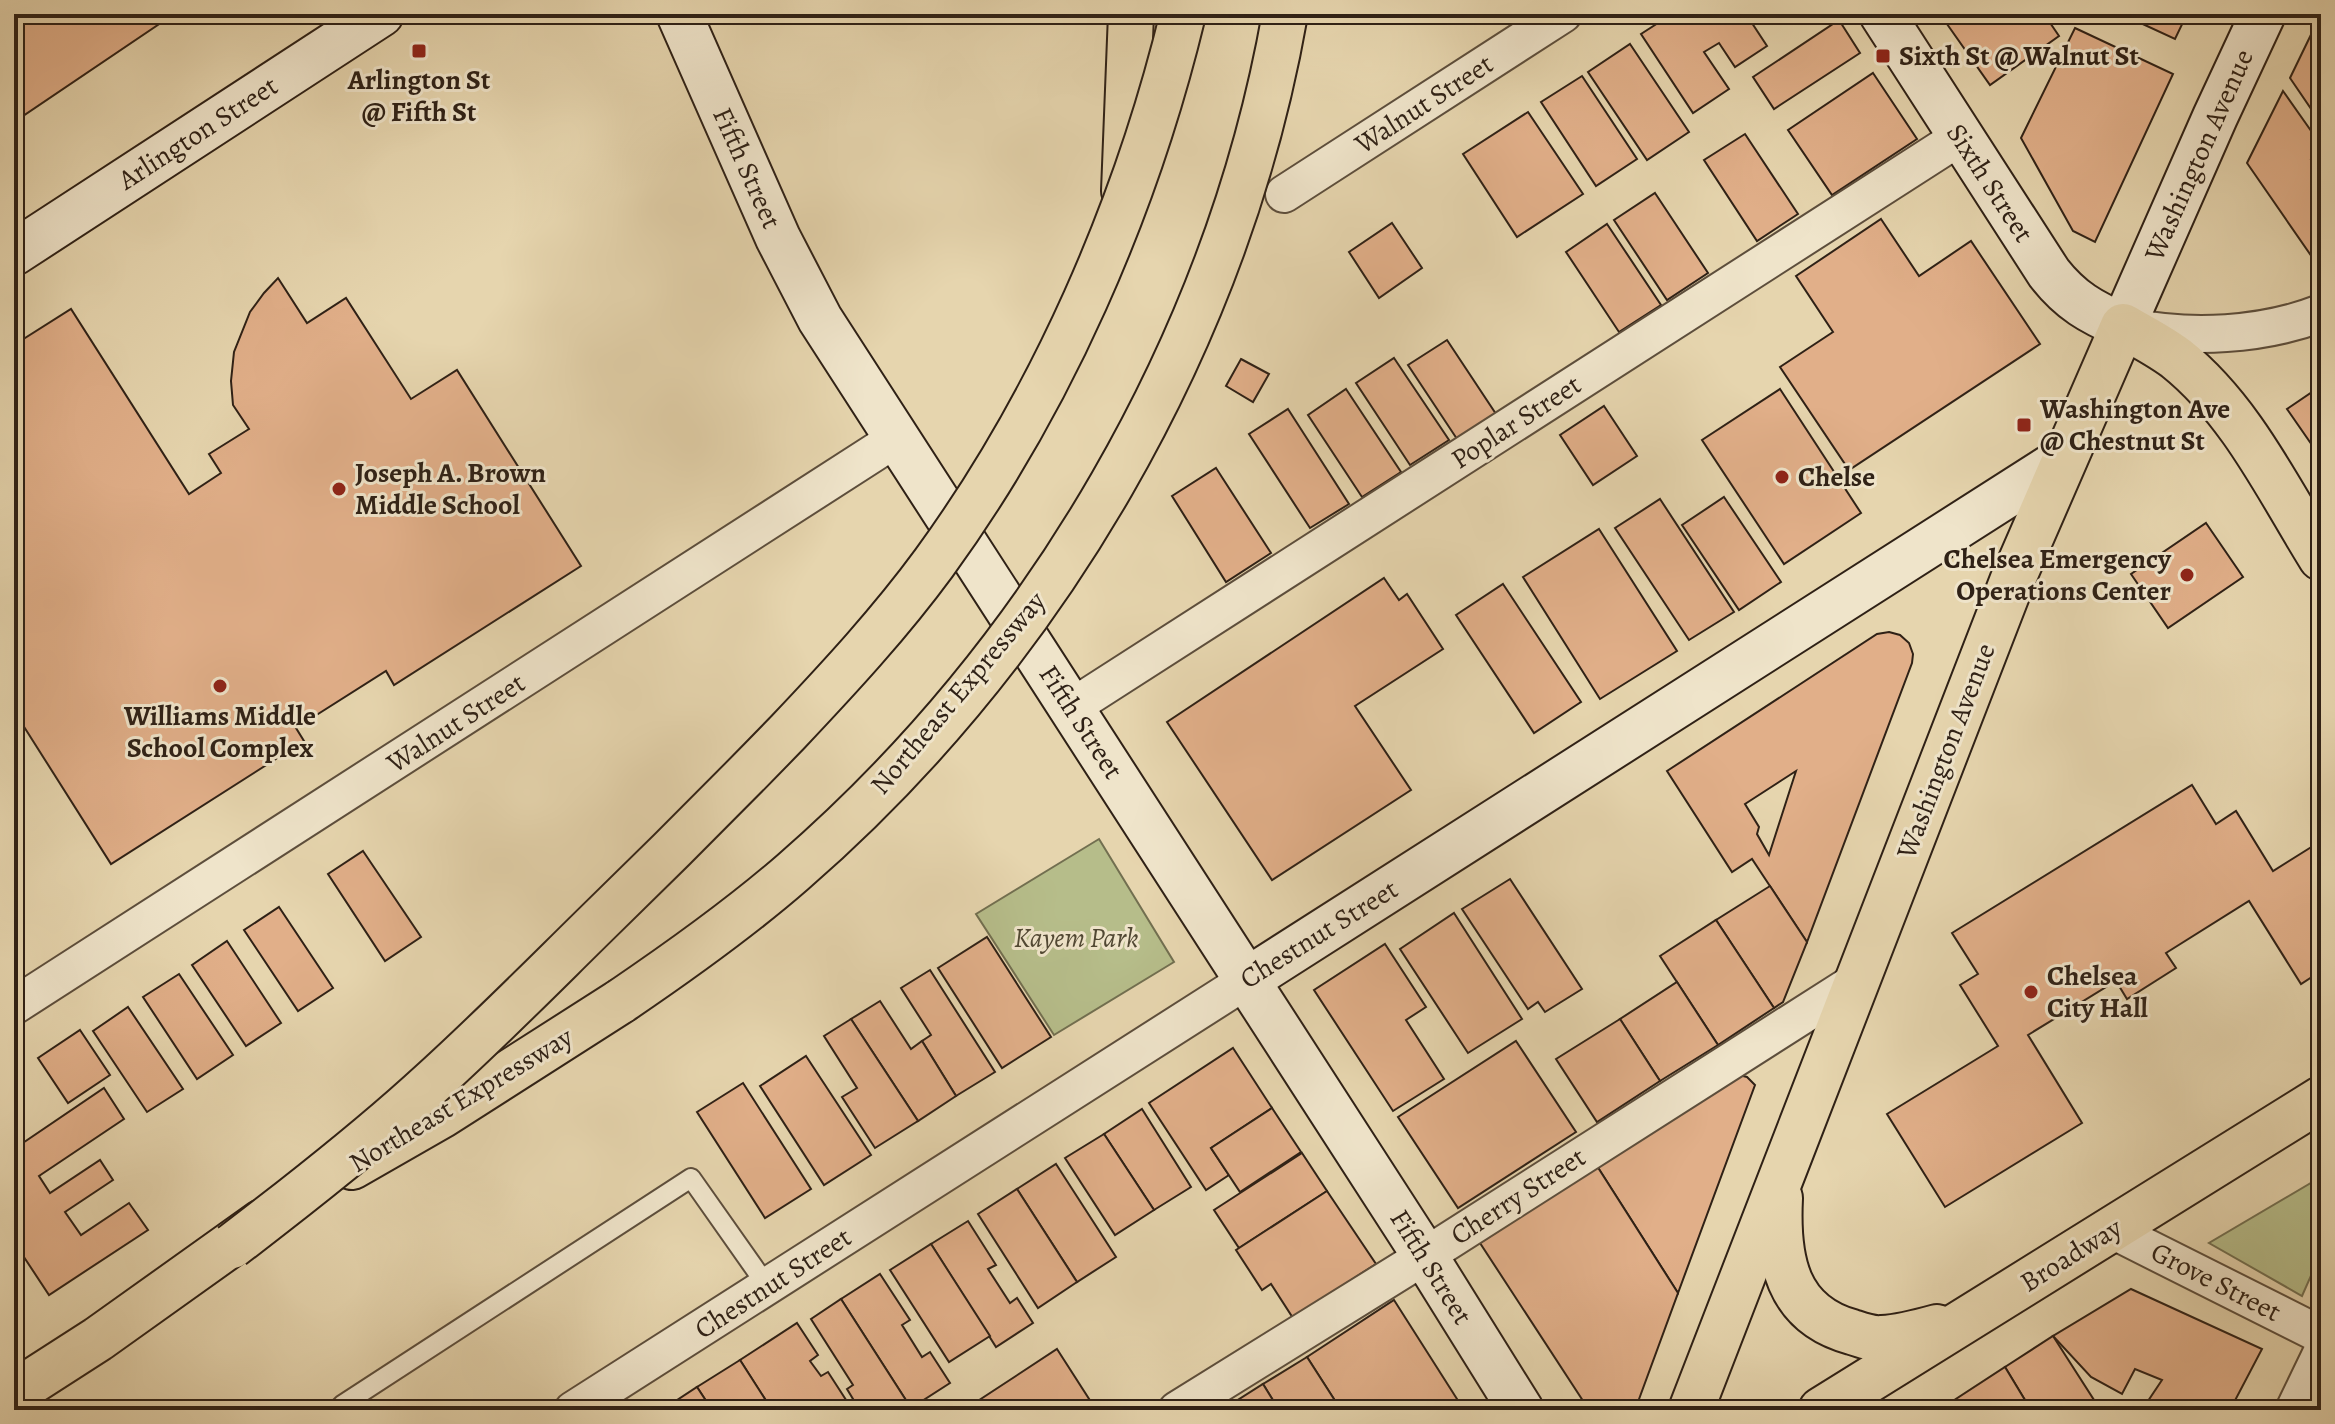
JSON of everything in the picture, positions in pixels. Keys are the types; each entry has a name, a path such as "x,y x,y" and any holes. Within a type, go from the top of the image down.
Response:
{"main road":[{"path":"1124,209 1131,14"},
{"name":"Northeast Expressway","path":"14,1394 170,1291 298,1196 370,1137 483,1034 657,866 881,630 979,498 1057,357 1124,209 1150,137 1183,14"},
{"name":"Northeast Expressway","path":"14,1394 98,1339 290,1202 481,1091 689,955 792,873 917,751 1048,584 1094,514 1140,433 1189,329 1227,237 1263,119 1285,14"},
{"path":"2123,326 2175,358 2220,401 2321,558"},
{"name":"Washington Avenue","path":"1691,1410 2013,579 2123,326"},
{"name":"Broadway","path":"1821,1410 2321,1099"},
{"path":"1781,1176 1780,1234 1784,1262 1792,1286 1803,1304 1819,1319 1837,1328 1879,1339 1942,1326 1979,1313"}],"street":[{"name":"Arlington Street","path":"14,253 381,14"},
{"name":"Fifth Street","path":"679,14 765,212 820,319 1425,1256 1521,1410"},
{"name":"Walnut Street","path":"1284,194 1563,14"},
{"name":"Sixth Street","path":"1882,14 2062,289 2077,303 2123,326"},
{"name":"Washington Avenue","path":"2123,326 2263,14"},
{"name":"Poplar Street","path":"1072,707 1960,137"},
{"path":"2123,326 2151,331 2218,334 2288,323 2321,313"},
{"name":"Walnut Street","path":"14,1006 897,438"},
{"name":"Chestnut Street","path":"573,1410 2065,458"},
{"name":"Cherry Street","path":"1177,1410 1858,980"},
{"name":"Grove Street","path":"2112,1230 2321,1335"},
{"path":"2294,1410 2321,1354"}],"lane":[{"path":"345,1410 342,1405 691,1178 767,1286"}],"green space":[{"name":"Kayem Park","path":"1099,839 1174,962 1054,1035 976,914"},
{"path":"2321,1177 2321,1253 2302,1296 2209,1243"}],"building":[{"path":"14,14 174,14 14,122"},
{"path":"1672,14 1746,14 1767,46 1735,67 1719,43 1704,52 1729,89 1693,113 1641,34"},
{"path":"1961,14 2044,14 2059,36 1990,85 1947,24"},
{"path":"2121,14 2187,14 2175,39"},
{"path":"2321,14 2321,117 2318,119 2290,78"},
{"path":"1839,20 1860,53 1774,109 1753,77"},
{"path":"2075,28 2173,74 2095,242 2073,231 2021,138"},
{"path":"1630,44 1689,132 1647,160 1588,72"},
{"path":"1873,73 1917,139 1832,195 1788,130"},
{"path":"1582,76 1637,159 1596,186 1541,102"},
{"path":"2283,91 2321,145 2321,153 2311,160 2321,175 2321,270 2247,163"},
{"path":"1528,112 1583,194 1517,237 1463,154"},
{"path":"1745,134 1798,214 1757,241 1704,160"},
{"path":"1655,193 1708,273 1667,300 1614,220"},
{"path":"1881,219 1919,276 1971,241 2040,344 1849,470 1780,367 1833,332 1796,276"},
{"path":"1392,223 1422,268 1379,298 1349,252"},
{"path":"1607,224 1661,305 1619,332 1566,252"},
{"path":"278,278 307,323 346,298 411,399 457,370 581,566 394,685 386,671 296,728 304,741 111,864 14,711 14,345 71,309 189,494 221,473 209,454 249,429 233,405 231,381 234,352 250,312"},
{"path":"1447,340 1496,414 1457,439 1408,365"},
{"path":"1394,358 1449,440 1410,465 1356,383"},
{"path":"1241,359 1269,374 1253,402 1226,386"},
{"path":"2321,386 2321,458 2287,409"},
{"path":"1346,389 1401,472 1362,497 1308,415"},
{"name":"Chelse","path":"1780,389 1861,513 1784,564 1702,440"},
{"path":"1604,406 1637,456 1593,485 1560,435"},
{"path":"1288,409 1349,504 1310,528 1249,434"},
{"path":"1216,468 1271,553 1226,582 1172,496"},
{"path":"1724,497 1781,582 1739,610 1682,525"},
{"path":"1660,499 1734,612 1689,640 1615,528"},
{"name":"Chelsea Emergency Operations Center","path":"2206,523 2243,577 2168,628 2131,574"},
{"path":"1599,529 1677,651 1600,699 1523,577"},
{"path":"1384,578 1399,600 1407,594 1443,649 1355,706 1411,790 1272,880 1167,722"},
{"path":"1503,584 1581,702 1534,733 1456,615"},
{"path":"1889,632 1900,635 1909,643 1912,663 1807,942 1752,859 1732,872 1667,771 1877,634","holes":["1796,771 1769,855 1757,834 1759,827 1745,804"]},
{"name":"Chelsea City Hall","path":"2192,785 2216,824 2236,811 2273,871 2321,841 2321,971 2301,984 2249,901 2166,953 2176,968 2127,999 2116,981 2028,1035 2082,1123 1945,1207 1887,1114 1998,1046 1960,985 1978,974 1952,933"},
{"path":"363,851 421,937 385,961 328,874"},
{"path":"1510,879 1582,989 1545,1012 1538,1002 1528,1009 1462,909"},
{"path":"1770,886 1807,942 1783,1002 1774,1008 1716,920"},
{"path":"279,907 333,988 298,1011 244,930"},
{"path":"1454,913 1522,1019 1468,1053 1400,949"},
{"path":"1716,920 1774,1008 1718,1045 1660,956"},
{"path":"987,937 1051,1037 1002,1068 938,968"},
{"path":"227,941 281,1023 246,1046 192,965"},
{"path":"1385,944 1426,1007 1406,1020 1444,1079 1393,1111 1314,990"},
{"path":"930,970 995,1072 956,1096 922,1041 931,1035 901,988"},
{"path":"179,974 233,1055 197,1079 143,997"},
{"path":"1677,982 1718,1045 1660,1081 1620,1019"},
{"path":"880,1001 911,1049 922,1041 956,1096 918,1121 851,1019"},
{"path":"128,1007 183,1089 147,1112 93,1031"},
{"path":"851,1019 918,1121 875,1148 842,1097 857,1088 824,1036"},
{"path":"1620,1019 1660,1081 1597,1122 1556,1059"},
{"path":"80,1030 110,1075 68,1103 38,1058"},
{"path":"1516,1041 1576,1132 1458,1208 1398,1117"},
{"path":"1233,1048 1272,1108 1211,1148 1229,1175 1206,1190 1149,1103"},
{"path":"806,1056 871,1155 824,1185 760,1086"},
{"path":"1739,1075 1747,1077 1755,1085 1678,1293 1597,1166"},
{"path":"743,1083 811,1189 765,1218 697,1112"},
{"path":"104,1088 124,1119 39,1176 50,1193 100,1160 113,1180 65,1212 81,1235 129,1203 148,1230 49,1295 14,1242 14,1149"},
{"path":"1272,1108 1301,1152 1240,1192 1211,1148"},
{"path":"1142,1109 1191,1187 1154,1210 1104,1134"},
{"path":"1104,1134 1154,1210 1115,1235 1065,1158"},
{"path":"1302,1153 1327,1191 1239,1248 1214,1210"},
{"path":"1056,1164 1116,1257 1077,1282 1017,1189"},
{"path":"1597,1166 1678,1293 1635,1410 1589,1410 1480,1243"},
{"path":"1017,1189 1077,1282 1038,1308 978,1214"},
{"path":"1327,1191 1376,1264 1293,1318 1271,1284 1262,1290 1236,1250"},
{"path":"968,1221 996,1265 988,1269 1010,1303 1017,1298 1033,1323 996,1347 931,1244"},
{"path":"931,1244 990,1336 949,1362 890,1270"},
{"path":"880,1274 910,1320 902,1325 922,1357 930,1352 950,1383 911,1408 841,1299"},
{"path":"2131,1289 2262,1349 2230,1410 2149,1410 2144,1407 2162,1380 2135,1369 2122,1394 2091,1377 2053,1336"},
{"path":"841,1299 912,1410 853,1410 851,1407 856,1404 847,1389 853,1385 811,1319"},
{"path":"1394,1300 1464,1410 1341,1410 1307,1357"},
{"path":"797,1323 818,1355 810,1361 821,1376 828,1372 848,1403 837,1410 772,1410 740,1360"},
{"path":"2053,1336 2094,1400 2077,1410 2031,1410 2005,1367"},
{"path":"1057,1349 1091,1402 1078,1410 964,1410"},
{"path":"1307,1357 1341,1410 1279,1410 1263,1384"},
{"path":"740,1360 772,1410 712,1410 697,1387"},
{"path":"2005,1367 2031,1410 1939,1410"},
{"path":"1263,1384 1279,1410 1222,1410"},
{"path":"697,1387 712,1410 662,1410"}],"place":[{"name":"Arlington St @ Fifth St","path":"419,51"},
{"name":"Sixth St @ Walnut St","path":"1883,56"},
{"name":"Washington Ave @ Chestnut St","path":"2024,425"},
{"name":"Chelse","path":"1782,477"},
{"name":"Joseph A. Brown Middle School","path":"339,489"},
{"name":"Chelsea Emergency Operations Center","path":"2187,575"},
{"name":"Williams Middle School Complex","path":"220,686"},
{"name":"Chelsea City Hall","path":"2031,992"}]}
